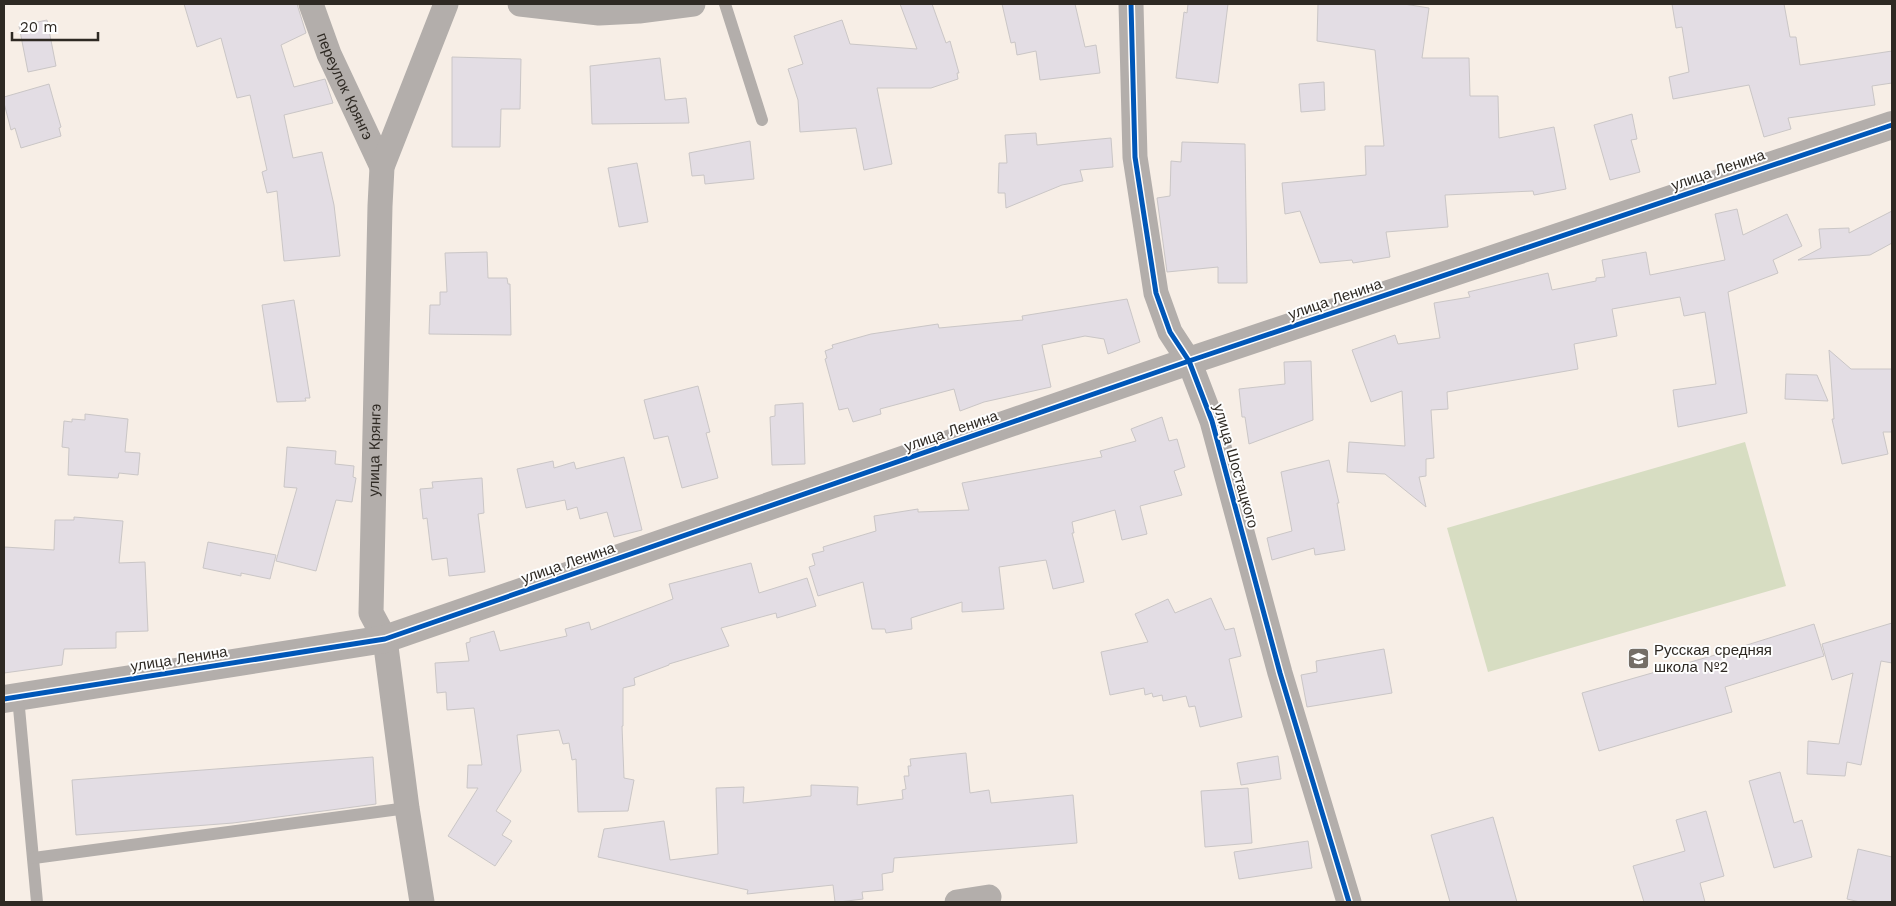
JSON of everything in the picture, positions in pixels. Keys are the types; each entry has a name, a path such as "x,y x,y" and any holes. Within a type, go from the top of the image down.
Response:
{"street":[{"name":"переулок Крянгэ","path":"311,4 329,54 382,167"},
{"name":"улица Крянгэ","path":"422,902 407,808 385,639 371,613 382,167 446,4"},
{"path":"520,4 600,13 639,11 693,4"},
{"name":"улица Шостацкого","path":"1131,4 1135,157 1156,293 1170,332 1189,361 1212,421 1280,673 1350,902"},
{"name":"улица Ленина","path":"11,698 385,639 1189,361 1892,125"},
{"path":"957,902 989,897"}],"lane":[{"path":"725,4 762,120"},
{"path":"11,698 34,858 37,902"},
{"path":"34,858 407,808"}],"green space":[{"path":"1745,442 1786,586 1488,672 1447,528"}],"building":[{"path":"184,4 297,4 306,33 281,45 294,87 325,79 333,103 284,115 293,158 322,152 334,205 340,256 284,261 277,191 267,193 262,172 267,170 250,95 237,98 221,38 197,47"},
{"path":"900,4 932,4 946,43 950,41 959,73 957,73 958,79 931,88 877,88 892,164 864,170 856,128 800,132 798,100 788,69 803,64 794,36 842,20 850,44 917,49"},
{"path":"1002,4 1075,4 1085,47 1096,45 1100,73 1040,80 1036,51 1017,55 1015,42 1011,43"},
{"path":"1188,4 1228,4 1218,83 1176,78 1184,12 1187,13"},
{"path":"1318,4 1404,4 1429,8 1422,58 1469,58 1470,96 1498,96 1499,138 1554,127 1566,189 1534,195 1533,191 1445,195 1448,227 1386,232 1390,257 1353,263 1352,260 1320,263 1300,211 1285,214 1282,183 1366,175 1365,146 1384,146 1375,50 1317,41"},
{"path":"1672,4 1784,4 1790,37 1796,37 1800,65 1892,51 1892,83 1872,86 1875,105 1788,118 1791,129 1764,137 1749,85 1673,99 1669,77 1689,72 1682,27 1676,28"},
{"path":"47,20 56,66 28,72 19,26"},
{"path":"452,57 521,59 520,109 501,109 500,147 452,147"},
{"path":"660,58 665,100 686,98 689,123 592,124 590,66"},
{"path":"1324,82 1325,110 1301,112 1299,84"},
{"path":"49,84 61,127 59,128 61,136 21,148 15,128 11,130 4,97"},
{"path":"1632,114 1637,139 1631,140 1640,172 1610,180 1594,125"},
{"path":"1036,133 1037,145 1111,138 1113,167 1080,170 1083,181 1062,185 1006,208 1005,193 998,193 999,163 1007,163 1005,135"},
{"path":"750,141 754,179 705,184 704,175 692,176 689,153"},
{"path":"1182,142 1245,144 1247,283 1218,283 1218,267 1167,272 1157,198 1170,196 1171,161 1181,162"},
{"path":"637,163 648,222 619,227 608,168"},
{"path":"1737,209 1743,235 1787,214 1802,246 1773,260 1778,273 1728,292 1747,413 1678,427 1673,390 1716,384 1705,312 1684,316 1680,297 1612,309 1617,336 1574,344 1578,369 1447,392 1448,409 1431,410 1434,458 1426,459 1426,476 1419,477 1426,507 1385,474 1347,472 1349,442 1405,446 1402,391 1371,402 1352,350 1395,335 1398,344 1440,338 1434,303 1470,297 1468,292 1548,273 1552,290 1596,281 1596,278 1605,277 1602,260 1646,252 1650,275 1725,260 1715,214"},
{"path":"1892,211 1892,243 1870,255 1798,260 1821,248 1819,229 1849,228 1849,233"},
{"path":"487,252 488,278 507,278 508,284 510,284 511,335 429,334 430,305 440,305 440,292 447,292 445,253"},
{"path":"1127,299 1140,342 1108,354 1104,339 1085,336 1042,345 1051,387 984,402 960,411 954,389 880,409 881,414 853,422 848,408 839,410 825,359 827,358 825,351 833,348 832,345 871,334 938,324 939,328 1023,320 1022,316"},
{"path":"294,300 310,398 305,398 306,401 277,402 262,305"},
{"path":"1829,350 1851,369 1892,369 1892,432 1883,432 1888,454 1842,464 1832,419 1834,419"},
{"path":"1311,361 1313,420 1249,444 1245,417 1242,417 1239,389 1285,384 1284,362"},
{"path":"1786,374 1817,375 1828,401 1785,399"},
{"path":"698,386 710,432 706,433 718,478 682,488 668,436 654,439 644,400"},
{"path":"803,403 805,464 772,465 770,417 775,416 775,405"},
{"path":"85,414 128,419 125,452 140,453 138,475 119,473 118,478 68,475 69,448 62,447 64,421 72,422 72,419 85,420"},
{"path":"1162,417 1169,441 1177,439 1185,467 1174,471 1182,495 1140,506 1147,534 1122,540 1115,510 1072,522 1074,533 1072,533 1084,582 1053,589 1046,560 999,567 1004,609 962,612 962,602 911,618 912,629 886,633 885,629 872,629 863,582 818,596 809,567 815,565 812,554 824,551 823,547 876,531 874,516 918,509 918,512 969,510 962,483 1102,457 1100,451 1136,441 1131,429"},
{"path":"287,447 336,451 335,464 354,466 353,477 356,478 352,502 336,500 316,571 276,561 297,488 284,487"},
{"path":"624,457 642,530 614,537 607,512 580,519 577,507 567,510 565,500 526,508 517,469 553,461 554,468 574,462 576,469"},
{"path":"1329,460 1339,503 1337,503 1345,550 1315,555 1314,548 1272,560 1267,538 1292,531 1281,472"},
{"path":"482,478 484,513 478,514 485,572 449,576 447,558 432,560 427,518 423,519 420,489 433,488 432,482"},
{"path":"74,517 123,521 119,563 145,562 148,631 116,632 116,648 64,649 62,665 4,673 4,547 54,550 55,520 74,520"},
{"path":"208,542 276,555 270,579 241,573 241,576 203,568"},
{"path":"751,563 759,593 807,578 816,606 777,618 776,613 721,628 729,646 669,664 634,678 635,685 623,688 624,778 634,780 628,811 578,812 576,759 572,760 569,743 563,744 559,730 517,735 521,771 496,811 511,821 502,835 512,841 495,866 448,836 478,788 467,788 468,765 482,765 474,708 447,710 446,692 437,693 435,663 469,661 466,643 470,642 470,638 494,631 500,651 567,636 565,629 589,622 591,630 673,599 669,584"},
{"path":"1211,598 1225,630 1234,628 1241,656 1229,659 1242,717 1200,727 1195,706 1189,707 1186,696 1163,701 1162,695 1153,697 1152,693 1145,695 1144,688 1110,695 1101,652 1148,642 1135,614 1168,599 1175,613"},
{"path":"1892,623 1892,663 1881,661 1861,765 1847,762 1845,776 1807,774 1808,741 1839,744 1853,673 1832,680 1822,644"},
{"path":"1814,624 1824,656 1725,687 1732,712 1599,751 1582,693"},
{"path":"1384,649 1392,693 1307,707 1301,675 1317,672 1316,661"},
{"path":"966,753 970,793 989,790 991,803 1073,795 1077,843 894,858 893,872 882,874 883,890 862,892 863,899 839,902 835,902 833,885 747,894 748,890 598,857 604,829 664,821 670,860 718,854 716,788 744,787 743,803 811,796 811,785 858,787 857,805 903,799 902,790 906,789 904,776 909,776 908,766 911,766 910,759"},
{"path":"1278,756 1281,779 1241,785 1237,763"},
{"path":"373,757 376,804 233,823 76,835 72,780"},
{"path":"1780,772 1794,823 1802,820 1812,857 1774,868 1749,781"},
{"path":"1248,788 1252,843 1205,847 1201,791"},
{"path":"1706,811 1724,876 1700,883 1705,902 1644,902 1633,866 1685,851 1676,820"},
{"path":"1493,817 1517,902 1450,902 1431,835"},
{"path":"1308,841 1312,868 1239,879 1234,852"},
{"path":"1858,849 1892,857 1892,902 1860,902 1847,899"}],"cycle path":[{"path":"1131,4 1135,157 1156,293 1170,332 1189,361 1212,421 1280,673 1349,902"},
{"path":"4,699 385,639 1189,361 1892,125"}],"place":[{"name":"Русская средняя школа №2","path":"1638,659"}]}
